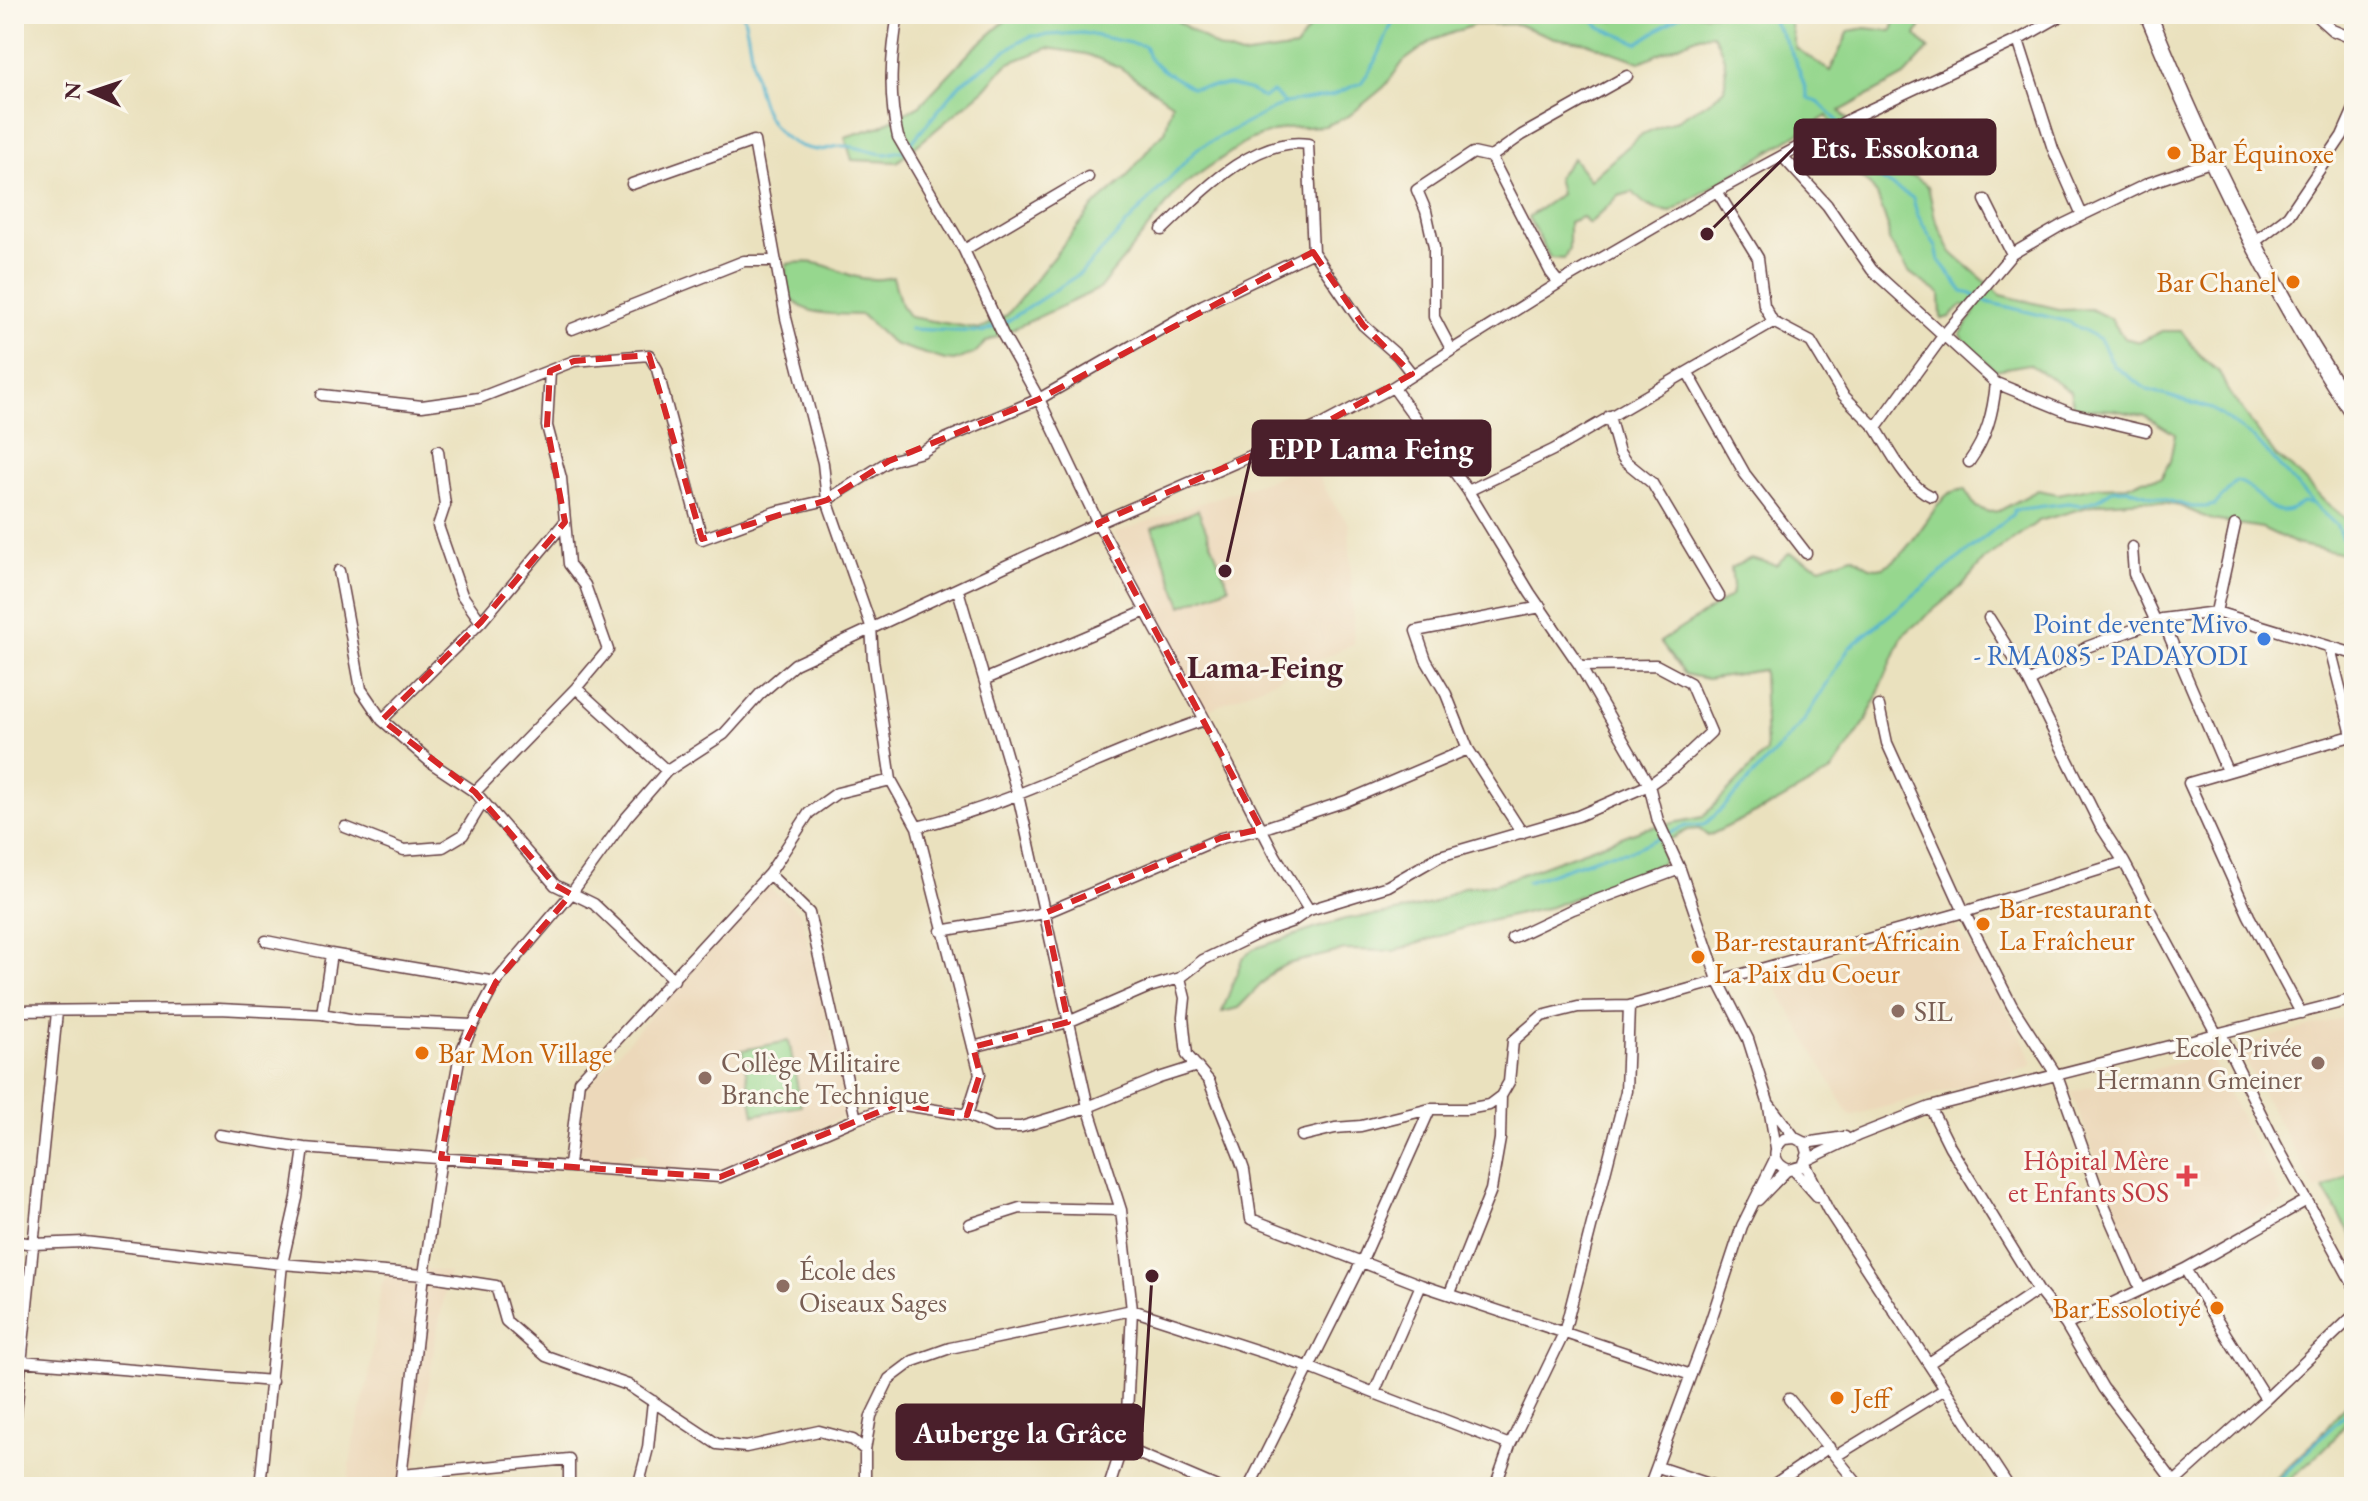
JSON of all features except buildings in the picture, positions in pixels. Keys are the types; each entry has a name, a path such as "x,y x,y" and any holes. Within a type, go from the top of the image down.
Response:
{"main road":[{"path":"2148,14 2252,244 2354,414"}],"street":[{"path":"898,14 891,87 898,137 964,250 1003,335 1039,399 1098,523 1261,829 1309,910"},
{"path":"569,1487 569,1459 401,1481 424,1275 460,1054 473,1025 496,982 571,894 626,818 667,771 724,734 760,694 795,664 871,626 958,590 1098,523 1321,425 1393,387 1559,283 1717,191 1852,118 2018,40 2064,14"},
{"path":"2314,14 2332,30 2354,39"},
{"path":"2018,40 2053,149 2082,215"},
{"path":"1451,349 1434,317 1434,247 1426,211 1417,190 1473,153 1491,157 1522,135 1627,76"},
{"path":"2252,244 2288,216 2342,136 2353,112"},
{"path":"632,184 754,141 786,318 823,463 827,500 871,626 891,780 917,827 941,931 980,1074 967,1115"},
{"path":"1162,230 1233,166 1255,154 1298,143 1308,144 1313,252 1363,325 1398,356 1412,374"},
{"path":"1491,157 1559,283"},
{"path":"1783,157 1827,205 1872,270 1996,383 2070,413 2146,431"},
{"path":"1876,428 1943,336 2012,254 2082,215 2149,183 2213,161"},
{"path":"964,250 1088,177"},
{"path":"1717,191 1758,258 1764,305 1773,322 1811,342 1843,395 1876,428 1922,492 1931,496"},
{"path":"1985,200 2012,254"},
{"path":"322,395 436,405 479,398 574,361 649,355 657,369 702,539 775,512 827,500 889,461 922,452 938,442 1039,399 1203,305 1313,252"},
{"path":"572,329 744,261 776,261"},
{"path":"1468,491 1553,450 1773,322"},
{"path":"475,792 576,688 608,650 585,585 569,564 561,478 547,426 550,371"},
{"path":"1688,373 1745,474 1806,553"},
{"path":"1969,462 1983,443 1993,409 1996,383"},
{"path":"1393,387 1468,491 1580,666 1649,785 1658,821 1680,869 1718,980 1748,1039 1768,1102 1776,1153 1828,1210"},
{"path":"1609,416 1619,452 1625,461 1652,483 1719,596"},
{"path":"438,451 445,505 438,526 462,595 481,622"},
{"path":"382,720 481,622 565,522"},
{"path":"2216,612 2235,525"},
{"path":"2132,547 2134,574 2159,620 2227,771"},
{"path":"339,571 361,689 382,720 433,764 475,792 555,885 594,904 674,980"},
{"path":"958,590 1018,795 1088,1107 1121,1210 1132,1310 1123,1447 1109,1487"},
{"path":"1522,833 1468,749 1446,694 1426,660 1416,631 1541,607"},
{"path":"986,679 1146,611"},
{"path":"2029,682 2087,647 2159,620 2216,612 2354,654"},
{"path":"1989,618 2029,682 2100,825 2124,862 2354,1286"},
{"path":"2301,1013 2249,916 2189,783 2352,738 2330,648"},
{"path":"973,1047 1068,1022 1149,987 1180,978 1203,960 1259,933 1293,921 1309,910 1388,886 1440,856 1578,816 1649,785 1673,768 1711,732 1690,683 1656,665 1580,666"},
{"path":"576,688 667,771"},
{"path":"1879,706 1887,743 1964,912 2012,1006 2057,1076 2099,1194 2141,1290"},
{"path":"917,827 1018,795 1204,720"},
{"path":"941,931 1045,913 1221,838 1261,829 1346,801 1468,749"},
{"path":"569,1165 579,1081 769,874 809,813 837,793 891,780"},
{"path":"345,827 404,850 443,847 463,835 483,802"},
{"path":"1302,1136 1430,1109 1467,1109 1489,1105 1501,1096 1509,1082 1513,1041 1542,1016 1578,1007 1629,1006 1964,912 2124,862"},
{"path":"1512,938 1573,909 1680,869"},
{"path":"769,874 809,913 856,1119"},
{"path":"266,941 496,982"},
{"path":"322,1014 331,954"},
{"path":"1180,978 1185,998 1183,1017 1187,1055 1209,1081 1239,1156 1251,1219 1421,1285 1691,1375"},
{"path":"1748,1210 1790,1170 1859,1135 1930,1107 2354,999"},
{"path":"1495,1487 1510,1445 1564,1333 1626,1091 1629,1006"},
{"path":"14,1011 203,1009 473,1025"},
{"path":"14,1432 57,1012"},
{"path":"219,1135 304,1148 720,1177 898,1104 967,1115 994,1127 1021,1127 1088,1107 1197,1066"},
{"path":"1450,1293 1491,1190 1500,1139 1501,1096"},
{"path":"1768,1102 1808,1153 1806,1162 1828,1210 2009,1487"},
{"path":"1930,1107 1950,1147 2038,1290 2066,1325 2103,1388 2171,1485 2354,1315"},
{"path":"1249,1487 1361,1263 1430,1109"},
{"path":"1649,1487 1748,1210 1784,1139 1800,1141 1859,1135"},
{"path":"260,1487 282,1264 297,1198 304,1148"},
{"path":"2066,1325 2185,1269 2307,1200"},
{"path":"970,1224 1020,1208 1121,1210"},
{"path":"14,1241 33,1244 84,1242 282,1264 424,1275 496,1286 506,1321 546,1356 628,1385 717,1444 746,1447 819,1431 853,1440 865,1450"},
{"path":"2185,1269 2266,1399"},
{"path":"1374,1393 1421,1285"},
{"path":"1929,1363 2038,1290"},
{"path":"865,1487 865,1450 871,1416 889,1379 913,1361 950,1348 1132,1310 1308,1367 1510,1445"},
{"path":"21,1361 272,1381"},
{"path":"1770,1487 1945,1389"},
{"path":"1789,1399 1860,1487"},
{"path":"638,1487 648,1448 653,1401"},
{"path":"1123,1447 1217,1487"},
{"path":"1658,1467 1718,1487"}],"highlighted area":[{"path":"1313,252 1363,325 1412,374 1321,425 1098,523 1261,829 1221,838 1045,913 1068,1022 973,1047 980,1074 967,1115 898,1104 720,1177 441,1158 460,1054 496,982 571,894 555,885 475,792 382,720 481,622 565,522 547,426 550,371 574,361 649,355 702,539 827,500 889,461 1039,399"}],"shaded area":[{"path":"1312,465 1349,524 1354,644 1204,712 1114,533"},
{"name":"Collège Militaire Branche Technique","path":"766,885 801,913 848,1107 842,1117 718,1174 648,1167 646,1154 631,1154 624,1163 576,1159 586,1089"},
{"name":"SIL","path":"1952,922 1978,959 2027,1048 2033,1065 1996,1078 1850,1116 1769,974"},
{"name":"Ecole Privée Hermann Gmeiner","path":"2354,1015 2354,1169 2316,1191 2241,1054 2243,1044"},
{"name":"Hôpital Mère et Enfants SOS","path":"2209,1054 2284,1201 2141,1281 2071,1092"},
{"path":"406,1265 449,1273 413,1487 347,1487 353,1444 369,1376 381,1285 392,1266"}],"green space":[{"path":"1013,14 1163,14 1220,49 1241,56 1296,48 1319,14 1609,14 1613,21 1633,14 1785,14 1790,21 1796,48 1830,71 1849,31 1865,28 1892,31 1897,14 1927,14 1916,35 1929,49 1904,76 1840,111 1862,136 1881,170 1915,177 1928,186 1935,218 1951,252 2001,295 2063,310 2091,309 2111,319 2124,338 2140,342 2162,331 2181,331 2203,359 2219,372 2228,391 2276,456 2324,501 2346,519 2354,521 2354,556 2296,544 2262,528 2212,520 2180,506 2145,500 2101,503 2039,521 1985,559 1961,587 1903,635 1866,721 1831,772 1708,836 1699,829 1688,830 1659,845 1664,855 1662,863 1551,907 1476,924 1395,951 1345,950 1287,964 1274,971 1238,1008 1222,1012 1242,959 1253,949 1345,919 1431,904 1463,887 1495,884 1643,829 1703,817 1766,752 1763,670 1707,679 1684,674 1660,642 1731,596 1731,568 1751,558 1776,565 1789,553 1821,567 1852,556 1868,566 1879,568 1901,554 1951,493 1964,489 1976,507 1989,512 1999,511 2038,490 2058,494 2095,487 2127,486 2142,480 2161,478 2170,461 2175,434 2145,416 2114,410 2074,408 2070,391 2029,364 1995,370 1971,349 1960,335 1976,311 1963,305 1950,317 1941,319 1940,294 1910,273 1889,241 1888,227 1877,195 1857,175 1827,116 1671,212 1649,206 1633,192 1619,196 1589,224 1582,217 1569,222 1569,249 1564,259 1550,258 1528,217 1561,194 1557,177 1573,158 1590,180 1642,134 1677,120 1724,89 1724,60 1712,34 1699,36 1640,62 1588,43 1555,38 1517,24 1474,25 1433,40 1404,61 1384,87 1349,116 1325,126 1285,128 1249,140 1181,187 1099,289 987,341 975,353 954,361 893,344 862,315 820,313 797,304 789,295 787,264 814,263 862,278 893,277 901,305 910,317 979,329 1007,315 1095,205 1125,179 1165,132 1172,103 1119,67 1086,54 1048,48 1007,64 985,89 897,162 852,160 845,137 881,126 920,105 972,50"},
{"path":"1198,510 1229,587 1182,606 1152,528"},
{"path":"789,1041 801,1106 754,1115 742,1050"},
{"path":"2354,1172 2354,1239 2324,1189"},
{"path":"2354,1394 2346,1421 2327,1446 2281,1487 2266,1487 2317,1439"}],"waterway":[{"path":"743,14 760,97 767,116 778,132 795,144 817,150 847,146 884,154 903,151"},
{"path":"910,329 982,332 1006,322 1081,273 1198,148 1285,103 1330,96 1361,83 1375,63 1396,14"},
{"path":"1576,14 1587,14 1600,27 1638,43 1682,14"},
{"path":"1767,14 1792,54 1808,98 1819,103 1838,121"},
{"path":"908,147 960,84 1018,42 1032,36 1083,33 1145,46 1149,58 1192,88 1230,85 1263,98 1272,92 1285,103"},
{"path":"1842,128 1846,136 1855,136 1870,173 1913,198 1917,214 1936,247 1939,260 1963,292 1979,300 2069,322 2100,339 2114,366 2148,390 2212,409 2255,439 2337,526 2342,539 2354,542"},
{"path":"1527,882 1608,854 1627,852 1686,826 1704,825 1803,722 1849,648 2013,514 2014,510 2068,503 2081,505 2097,500 2112,490 2127,489 2192,507 2205,507 2215,505 2236,481 2245,484 2273,509 2290,510 2302,503 2313,504"},
{"path":"2271,1487 2342,1417 2354,1401"}],"place":[{"name":"Bar Équinoxe","path":"2174,153"},
{"name":"Ets. Essokona","path":"1707,234"},
{"name":"Bar Chanel","path":"2293,282"},
{"name":"EPP Lama Feing","path":"1225,571"},
{"name":"Point de vente Mivo - RMA085 - PADAYODI","path":"2264,639"},
{"name":"Bar-restaurant La Fraîcheur","path":"1983,924"},
{"name":"Bar-restaurant Africain La Paix du Coeur","path":"1698,957"},
{"name":"SIL","path":"1898,1011"},
{"name":"Bar Mon Village","path":"422,1053"},
{"name":"Ecole Privée Hermann Gmeiner","path":"2318,1063"},
{"name":"Collège Militaire Branche Technique","path":"705,1078"},
{"name":"Hôpital Mère et Enfants SOS","path":"2187,1176"},
{"name":"Auberge la Grâce","path":"1152,1276"},
{"name":"École des Oiseaux Sages","path":"783,1286"},
{"name":"Bar Essolotiyé","path":"2217,1308"},
{"name":"Jeff","path":"1837,1398"}],"district":[{"name":"Lama-Feing","path":"1265,667"}]}
